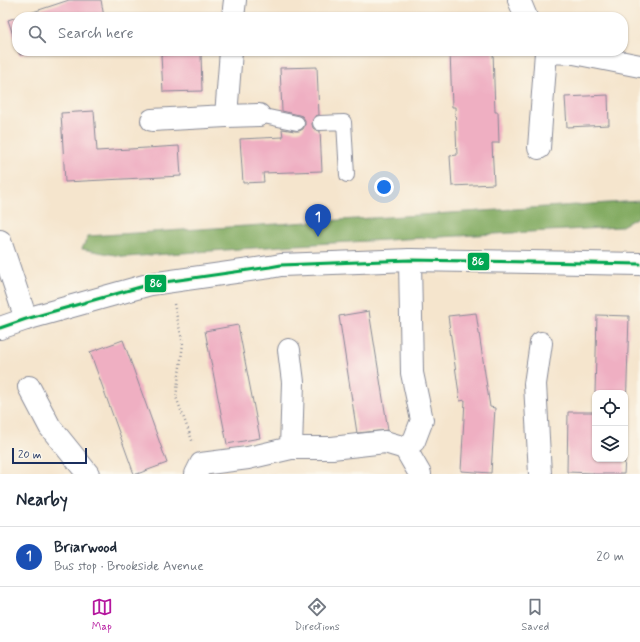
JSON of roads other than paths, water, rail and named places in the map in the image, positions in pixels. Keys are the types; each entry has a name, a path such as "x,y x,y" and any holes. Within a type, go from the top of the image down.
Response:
{"street":[{"path":"234,12 235,0"},
{"path":"519,0 524,12"},
{"path":"226,116 231,56"},
{"path":"539,148 546,56"},
{"path":"589,56 640,66"},
{"path":"152,120 259,115"},
{"path":"0,241 26,319"},
{"path":"405,448 414,441 422,420 412,373 410,260"},
{"path":"0,328 26,319 151,284 281,265 410,260 640,264"},
{"path":"540,474 535,384 541,343"},
{"path":"290,350 292,382 291,448"},
{"path":"28,388 50,427 88,474"},
{"path":"198,469 291,448 332,448 385,442 405,448 420,474"}],"lane":[{"path":"259,115 297,123"},
{"path":"320,123 344,122 346,175"}],"place":[{"name":"Briarwood","path":"318,237"}]}
